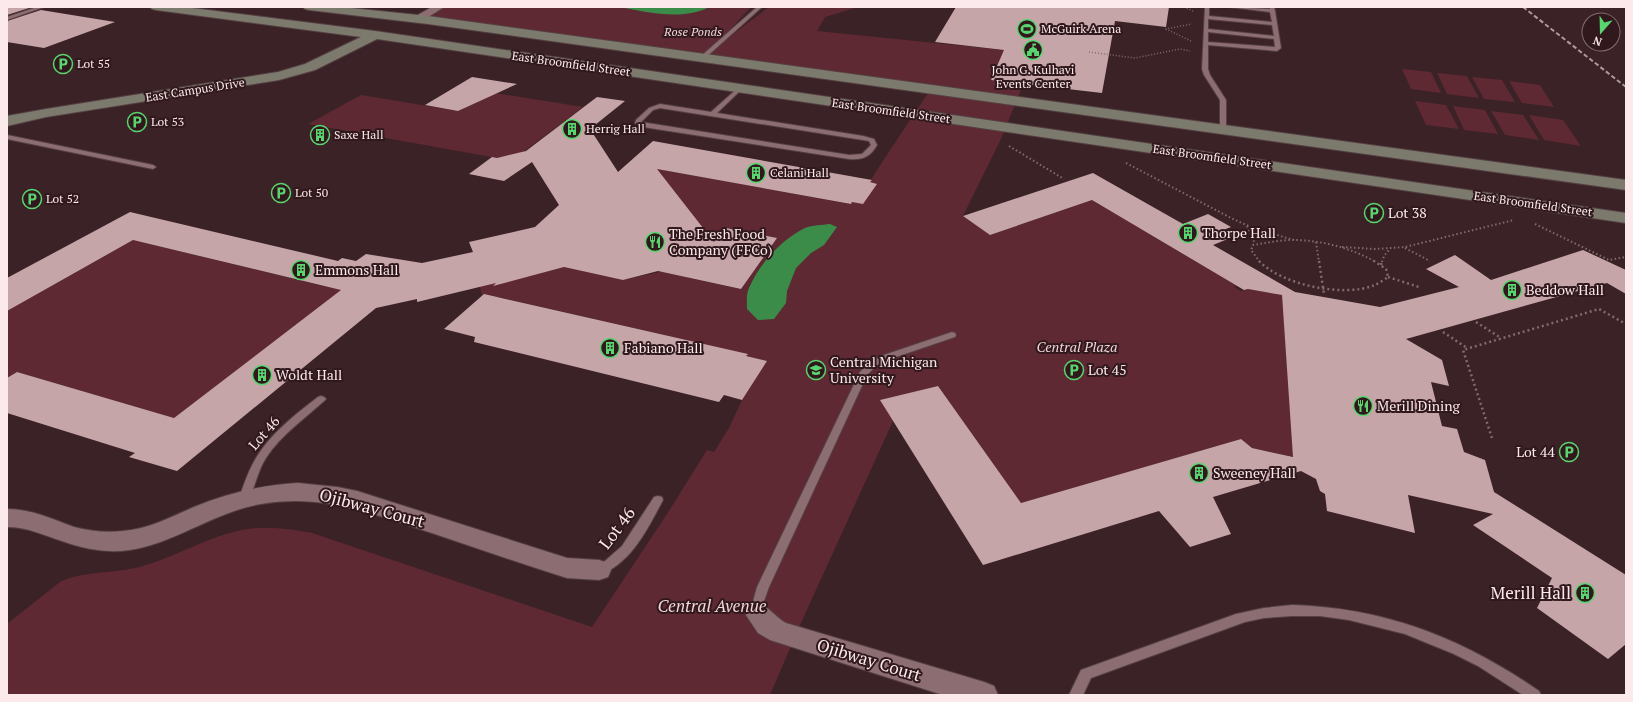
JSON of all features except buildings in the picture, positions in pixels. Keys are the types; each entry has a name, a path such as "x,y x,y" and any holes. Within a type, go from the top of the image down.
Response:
{"main road":[{"name":"East Broomfield Street","path":"156,7 375,35 1626,218"},
{"name":"East Broomfield Street","path":"309,7 418,19 1626,185"},
{"path":"245,18 248,13 259,8"},
{"name":"East Campus Drive","path":"7,121 46,113 279,76 310,67 375,35"},
{"path":"856,106 902,102 909,98 912,93 910,89 900,85"},
{"path":"1036,132 1023,124 1023,119 1027,113 1044,109 1086,111"}],"street":[{"path":"418,19 439,7"},
{"name":"Ojibway Court","path":"7,518 19,518 34,521 70,535 88,539 124,540 155,533 217,507 244,498 296,491 311,491 340,495 567,568 599,570"},
{"name":"Ojibway Court","path":"759,615 767,625 779,632 984,695"}],"lane":[{"path":"7,19 42,7"},
{"path":"702,58 760,7"},
{"path":"1207,7 1205,69 1207,75 1223,100 1223,130"},
{"path":"1205,43 1275,50 1278,48 1272,9 1230,7"},
{"path":"1206,17 1274,24"},
{"path":"1206,30 1276,38"},
{"path":"712,114 739,89"},
{"path":"660,106 712,114 863,138 872,140 874,145 869,154 865,156 849,157 638,123 638,121 651,109 660,106"},
{"path":"7,138 153,167"},
{"path":"759,615 757,609 758,602 767,578 863,374 874,362 952,335"},
{"name":"Lot 46","path":"244,498 256,468 270,446 283,431 321,399"},
{"name":"Lot 46","path":"599,570 610,565 621,556 658,500"},
{"path":"1076,695 1086,674 1238,619 1264,612 1297,610 1362,618 1395,626 1426,636 1484,663 1534,695"}],"path":[{"path":"1184,7 1196,12"},
{"path":"1193,42 1166,29 1195,23"},
{"path":"1089,52 1135,58 1180,49 1192,51"},
{"path":"1006,144 1064,179"},
{"path":"1124,162 1246,225 1298,241"},
{"path":"1382,265 1384,256 1388,250 1520,219"},
{"path":"1534,223 1609,260 1626,257"},
{"path":"1246,225 1254,240 1251,250 1255,257 1272,272 1323,288 1355,290 1369,288 1382,283 1388,277"},
{"path":"1253,245 1278,241 1298,241 1316,242 1336,246 1366,256 1382,265 1386,268 1388,277"},
{"path":"1316,242 1324,294"},
{"path":"1336,246 1393,249"},
{"path":"1405,247 1430,261"},
{"path":"1388,277 1419,287"},
{"path":"1492,438 1463,350 1598,308 1626,324"},
{"path":"1476,322 1502,338"},
{"path":"1443,332 1468,349"}],"green space":[{"path":"439,7 751,7 706,55 769,7 858,7 825,17 817,31 1004,50 1024,83 1000,141 963,216 990,235 1092,200 1237,286 1234,287 1241,291 1248,289 1282,295 1294,457 1252,448 1241,439 1021,503 938,386 881,400 893,421 800,625 770,695 7,695 7,624 60,582 76,576 135,568 163,559 219,536 248,529 280,528 312,533 592,627 667,514 707,450 714,452 729,428 742,400 767,361 746,356 747,354 499,297 486,310 478,280 530,276 564,267 623,280 677,268 689,278 741,289 773,237 726,228 710,247 641,166 850,204 852,202 863,203 876,184 870,182 875,173 930,90 418,19"},
{"path":"1402,69 1431,72 1441,93 1411,89"},
{"path":"1437,73 1467,76 1479,98 1447,94"},
{"path":"1472,77 1502,80 1515,102 1484,99"},
{"path":"1509,81 1540,85 1554,107 1522,103"},
{"path":"482,91 583,107 523,152 497,158 308,124 361,95 458,111 463,109"},
{"path":"1415,101 1446,105 1459,129 1426,125"},
{"path":"1453,106 1485,110 1498,134 1464,130"},
{"path":"1491,111 1523,115 1539,140 1505,135"},
{"path":"1529,115 1563,120 1581,146 1544,140"},
{"path":"133,240 319,285 343,289 174,418 17,372 7,378 7,311"}],"shaded area":[{"path":"620,7 709,7 688,14 665,14"},
{"path":"830,224 837,227 824,245 811,253 796,268 787,291 786,303 774,319 758,320 747,309 747,296 748,290 765,261 772,253 796,233 808,227"}],"railway":[{"path":"1523,7 1626,87"}],"place":[{"name":"McGuirk Arena","path":"1027,29"},
{"name":"John G. Kulhavi Events Center","path":"1033,50"},
{"name":"Lot 55","path":"63,64"},
{"name":"Lot 53","path":"137,122"},
{"name":"Herrig Hall","path":"572,129"},
{"name":"Saxe Hall","path":"320,135"},
{"name":"Celani Hall","path":"756,173"},
{"name":"Lot 50","path":"281,193"},
{"name":"Lot 52","path":"32,199"},
{"name":"Lot 38","path":"1374,213"},
{"name":"Thorpe Hall","path":"1188,233"},
{"name":"The Fresh Food Company (FFCo)","path":"655,242"},
{"name":"Emmons Hall","path":"301,270"},
{"name":"Beddow Hall","path":"1512,290"},
{"name":"Fabiano Hall","path":"610,348"},
{"name":"Central Michigan University","path":"816,370"},
{"name":"Lot 45","path":"1074,370"},
{"name":"Woldt Hall","path":"262,375"},
{"name":"Merill Dining","path":"1363,406"},
{"name":"Lot 44","path":"1569,452"},
{"name":"Sweeney Hall","path":"1199,473"},
{"name":"Merill Hall","path":"1585,593"}],"park label":[{"name":"Rose Ponds","path":"693,32"},
{"name":"Central Plaza","path":"1077,347"},
{"name":"Central Avenue","path":"712,606"}]}
